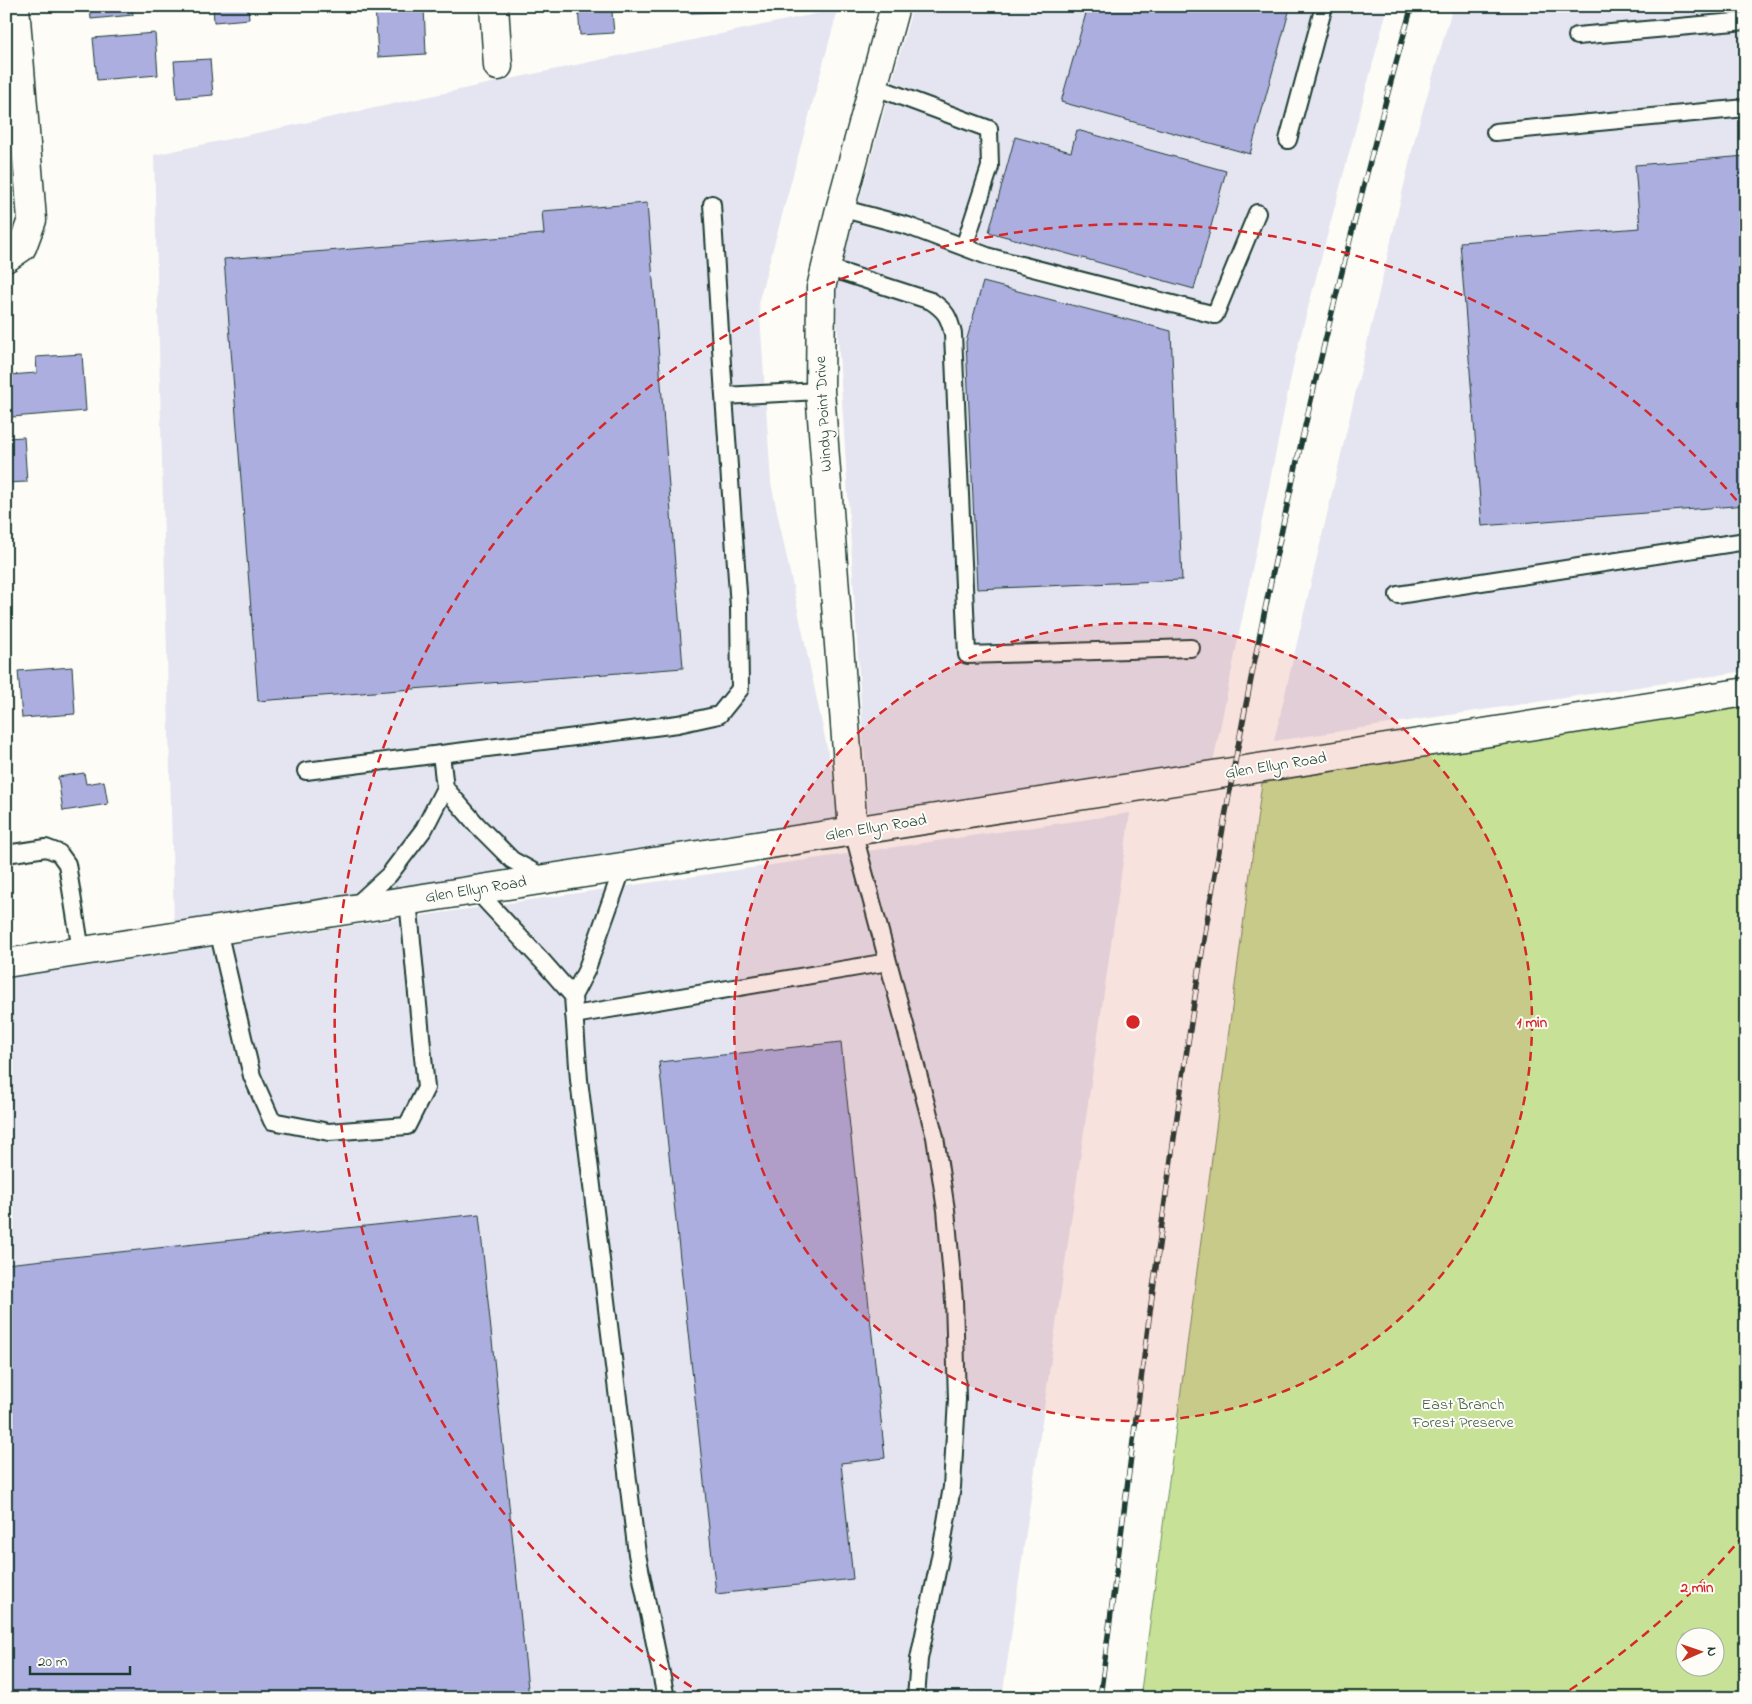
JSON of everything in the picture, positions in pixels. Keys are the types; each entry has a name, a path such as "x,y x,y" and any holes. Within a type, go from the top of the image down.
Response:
{"street":[{"path":"6,258 22,247 32,220 15,6"},
{"path":"494,6 498,66"},
{"name":"Windy Point Drive","path":"853,831 820,391 821,288 840,208 895,6"},
{"name":"Glen Ellyn Road","path":"6,963 1746,692"}],"lane":[{"path":"1288,140 1324,6"},
{"path":"1577,36 1746,21"},
{"path":"873,86 989,129 990,167 964,247"},
{"path":"1495,132 1746,108"},
{"path":"306,772 678,724 719,715 740,689 739,607 712,204"},
{"path":"840,208 908,226 990,256 1216,315 1257,213"},
{"path":"826,267 931,301 950,318 953,334 967,655 1190,648"},
{"path":"724,396 820,391"},
{"path":"1398,596 1746,541"},
{"path":"351,909 389,874 424,829 445,788 442,754"},
{"path":"445,788 477,825 512,860 547,879"},
{"path":"853,831 935,1136 946,1210 954,1310 957,1400 952,1487 919,1659 916,1698"},
{"path":"6,854 46,848 58,852 67,864 81,951"},
{"path":"623,867 586,971 573,996 579,1080 637,1554 666,1698"},
{"path":"476,890 573,996"},
{"path":"218,930 252,1076 272,1121 329,1132 407,1126 426,1088 408,900"},
{"path":"574,1015 888,962"}],"shaded area":[{"path":"913,6 1388,6 1295,357 1213,763 868,816 835,289"},
{"path":"1453,6 1746,6 1746,671 1274,741 1416,134"},
{"path":"838,9 759,300 771,483 842,818 174,926 154,155"},
{"path":"1130,813 1002,1698 6,1698 6,976"}],"green space":[{"name":"East Branch Forest Preserve","path":"1746,706 1746,1698 1140,1698 1262,783"}],"building":[{"path":"90,6 132,6 133,15 91,19"},
{"path":"213,6 248,6 249,19 214,22"},
{"path":"375,6 424,6 426,54 378,57"},
{"path":"578,6 628,6 628,11 612,12 614,33 580,35"},
{"path":"687,6 724,6 724,12 688,13"},
{"path":"1088,6 1284,6 1290,8 1250,154 1061,102"},
{"path":"155,33 158,75 97,80 93,38"},
{"path":"210,59 213,95 177,98 174,61"},
{"path":"1077,130 1226,171 1194,289 989,232 1015,137 1071,152"},
{"path":"1746,156 1746,505 1482,526 1460,242 1640,228 1635,165"},
{"path":"647,203 683,668 258,701 224,259 544,234 542,211"},
{"path":"983,282 1171,331 1182,580 977,589 966,342"},
{"path":"82,354 86,411 12,417 9,375 37,373 36,357"},
{"path":"24,437 27,482 6,483 6,438"},
{"path":"72,667 75,714 22,718 18,671"},
{"path":"84,773 86,784 104,781 108,804 63,811 58,777"},
{"path":"841,1042 885,1458 841,1463 853,1579 716,1594 659,1062"},
{"path":"479,1214 529,1698 6,1698 6,1264"}],"railway":[{"path":"1100,1698 1151,1303 1193,1007 1239,739 1273,569 1311,400 1374,147 1412,6"}]}
